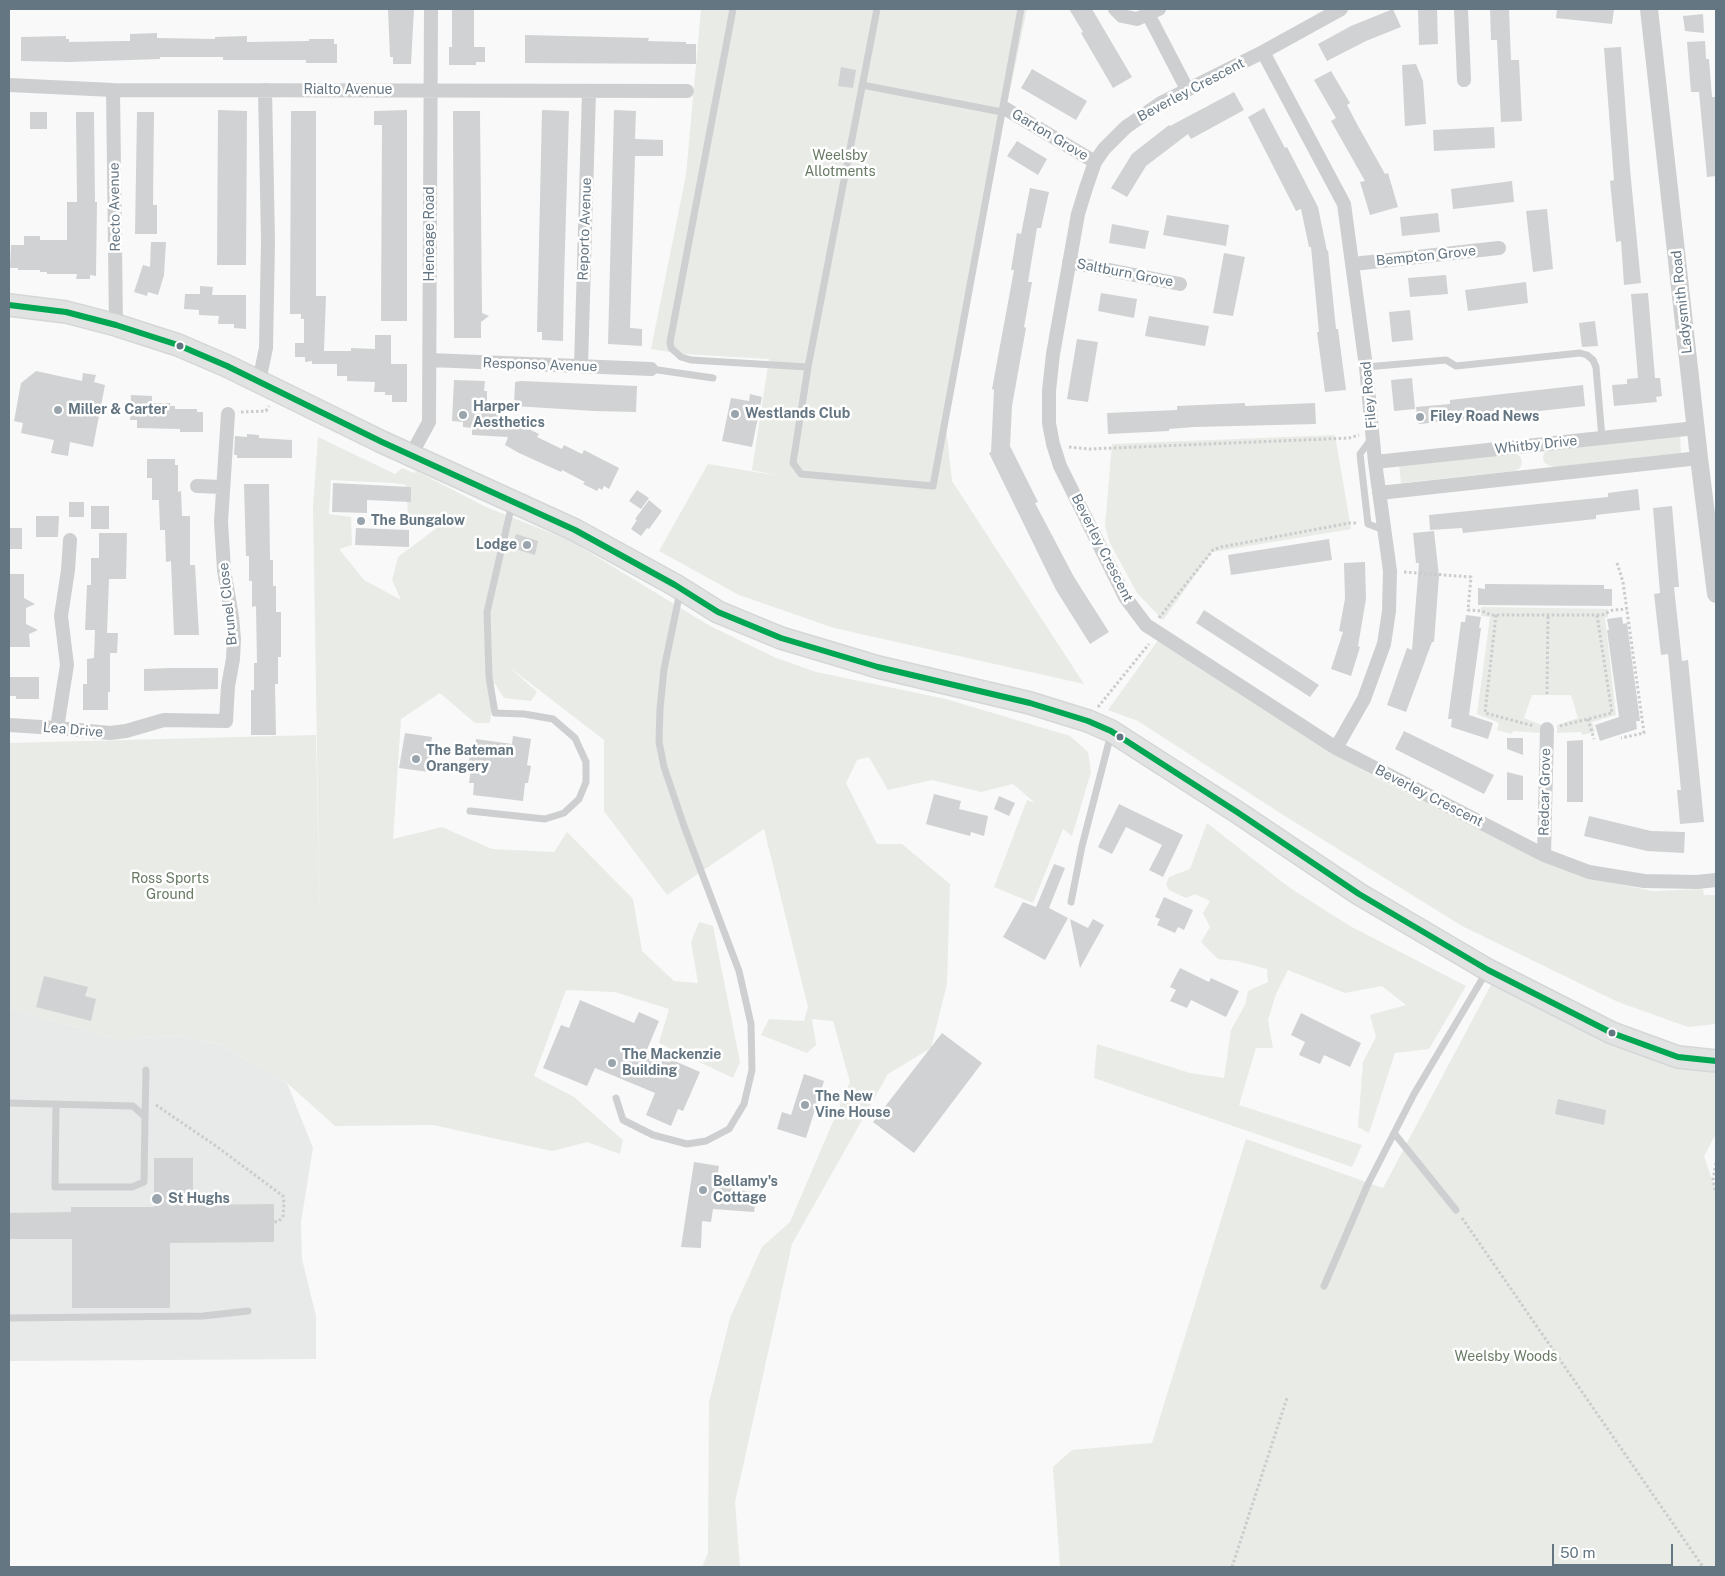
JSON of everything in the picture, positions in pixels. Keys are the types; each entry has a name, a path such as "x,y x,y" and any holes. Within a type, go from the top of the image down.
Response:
{"main road":[{"path":"9,305 66,312 116,325 178,345 575,530 681,589 718,612 781,638 878,667 1030,703 1088,721 1111,731 1237,812 1359,894 1488,970 1612,1033 1678,1057 1712,1056"}],"street":[{"name":"Heneage Road","path":"411,455 429,422 430,9"},
{"path":"1114,9 1122,16 1137,19 1153,12 1187,89"},
{"name":"Beverley Crescent","path":"1341,9 1263,52 1161,103 1126,126 1104,149 1095,162 1078,214 1053,354 1049,391 1049,423 1060,466 1125,597 1146,625 1336,748 1544,855 1589,872 1644,881 1697,882 1716,880"},
{"path":"1461,9 1464,80"},
{"name":"Ladysmith Road","path":"1649,9 1716,594"},
{"name":"Filey Road","path":"1263,52 1344,204 1366,367 1375,462 1390,570 1389,611 1381,653 1364,699 1336,748"},
{"name":"Rialto Avenue","path":"9,85 113,90 687,91"},
{"name":"Recto Avenue","path":"113,90 116,325"},
{"path":"265,90 268,241 267,385"},
{"name":"Reporto Avenue","path":"581,366 589,92"},
{"name":"Garton Grove","path":"1004,110 1095,162"},
{"name":"Bempton Grove","path":"1353,264 1499,248"},
{"name":"Saltburn Grove","path":"1070,262 1180,284"},
{"name":"Responso Avenue","path":"430,360 651,369"},
{"name":"Brunel Close","path":"226,721 234,639 224,570 221,522 228,414"},
{"name":"Whitby Drive","path":"1375,462 1696,428"},
{"path":"1379,493 1699,458"},
{"path":"197,486 222,488"},
{"path":"57,728 67,665 61,616 68,570 70,540"},
{"name":"Lea Drive","path":"9,725 110,733 126,731 164,720 226,721"},
{"name":"Redcar Grove","path":"1544,855 1547,729"}],"lane":[{"path":"733,9 670,342 671,348 675,354 692,360 808,366"},
{"path":"877,9 808,366 793,463 801,474 933,486 1004,110 1021,9"},
{"path":"862,85 1004,110"},
{"path":"1366,367 1446,360 1456,366 1580,353 1593,360 1596,366 1602,438"},
{"path":"651,369 713,378"},
{"path":"1372,433 1360,454 1368,524 1384,530"},
{"path":"470,811 545,820 564,813 579,799 586,782 586,762 575,738 553,719 524,714 495,713 489,677 487,612 512,502"},
{"path":"616,1098 623,1120 653,1135 687,1144 706,1141 729,1130 744,1104 752,1070 751,1024 739,971 684,826 664,767 659,742 664,669 681,589"},
{"path":"1071,902 1082,846 1111,731"},
{"path":"1324,1286 1368,1184 1414,1094 1488,970"},
{"path":"56,1104 55,1187 132,1187 144,1182 146,1070"},
{"path":"9,1103 132,1106 145,1116"},
{"path":"1394,1133 1456,1210"},
{"path":"9,1318 203,1316 248,1311"}],"path":[{"path":"228,414 243,411 266,411 267,385"},
{"path":"1053,444 1089,449 1340,438 1372,433"},
{"path":"1088,721 1157,633 1159,616 1213,550 1350,523 1368,524"},
{"path":"1617,563 1623,582 1644,733 1621,738"},
{"path":"1390,570 1471,577 1468,610 1482,611 1491,615 1602,615 1613,610 1627,609"},
{"path":"1496,615 1485,712 1547,729 1612,712 1597,615"},
{"path":"1547,694 1548,615"},
{"path":"1588,719 1594,739"},
{"path":"145,1098 216,1146 283,1196 282,1216 274,1222"},
{"path":"1716,1163 1713,1180 1716,1193"},
{"path":"1456,1210 1703,1567"},
{"path":"1232,1567 1287,1398"}],"shaded area":[{"name":"St Hughs","path":"9,1008 117,1039 179,1036 221,1045 287,1083 313,1148 301,1222 302,1259 316,1316 316,1359 9,1361"}],"green space":[{"name":"Weelsby Allotments","path":"701,9 1027,9 1006,109 946,428 952,481 1084,684 834,628 739,595 659,551 708,464 779,476 752,470 769,359 682,354 651,349 686,175"},
{"path":"1335,435 1351,529 1212,552 1163,620 1137,593 1110,543 1105,527 1112,444"},
{"path":"1680,435 1681,453 1555,467 1545,463 1543,459 1544,453 1548,450"},
{"name":"Ross Sports Ground","path":"318,437 395,474 402,468 414,473 416,471 486,507 571,541 710,626 776,658 816,672 946,699 1070,736 1088,752 1091,772 1072,836 1063,829 1033,903 994,887 1027,800 1035,803 1013,784 981,792 932,780 888,790 869,757 857,760 846,783 877,844 902,844 950,884 947,984 931,1048 888,1074 792,1244 735,1502 740,1567 702,1567 708,1553 709,1402 730,1318 762,1247 790,1222 850,1082 833,1021 812,1019 816,1045 807,1053 761,1035 769,1019 804,1021 808,1007 764,829 667,895 604,811 604,740 508,666 537,692 531,701 504,698 494,682 490,723 475,723 440,693 401,719 393,839 442,827 492,849 554,852 567,832 633,899 642,951 674,981 698,983 691,942 699,922 713,926 740,1062 733,1078 659,1043 669,1009 615,992 566,990 534,1076 574,1097 623,1140 620,1154 587,1142 552,1151 433,1125 335,1126 287,1083 221,1045 179,1036 117,1039 9,1008 9,743 316,735 320,928 313,507","holes":["331,480 406,485 408,516 438,527 398,557 392,580 401,600 364,580 339,549 352,545 351,517 329,514"]},
{"path":"1517,454 1521,458 1522,463 1520,468 1515,471 1401,483 1399,464"},
{"path":"1481,607 1608,609 1608,617 1605,618 1616,715 1592,722 1595,732 1582,735 1581,732 1557,733 1557,725 1578,718 1571,695 1532,695 1524,718 1542,725 1540,733 1513,731 1512,734 1497,730 1499,723 1477,714 1490,617 1481,616"},
{"path":"1159,639 1342,759 1511,844 1581,876 1652,891 1703,889 1704,895 1716,895 1716,1024 1688,1027 1618,1002 1462,926 1280,813 1138,721 1108,710"},
{"path":"1207,823 1290,888 1350,926 1466,986 1429,1049 1395,1053 1369,1133 1358,1127 1363,1062 1376,1037 1370,1015 1406,1005 1382,986 1345,993 1288,970 1276,994 1268,1020 1273,1048 1256,1048 1239,1105 1362,1145 1352,1167 1094,1078 1097,1044 1190,1073 1224,1078 1231,1030 1245,1005 1248,991 1268,982 1267,969 1237,961 1218,959 1201,942 1210,927 1203,913 1210,901 1195,894 1186,898 1169,890 1166,884 1169,877 1190,869"},
{"name":"Weelsby Woods","path":"1492,983 1608,1043 1675,1067 1716,1073 1716,1134 1704,1156 1716,1191 1716,1567 1060,1567 1053,1467 1072,1450 1152,1443 1246,1139 1383,1188"}],"building":[{"path":"388,9 414,9 411,64 393,64 393,57 390,57"},
{"path":"452,9 474,9 474,47 485,47 485,62 476,62 476,65 449,65 449,47 452,47"},
{"path":"1069,9 1092,9 1132,77 1113,88"},
{"path":"1393,9 1401,27 1366,41 1327,61 1318,44 1351,26"},
{"path":"1418,9 1437,9 1438,44 1419,45"},
{"path":"1490,9 1509,9 1511,60 1519,60 1522,121 1501,122 1497,40 1491,40"},
{"path":"1557,9 1614,9 1612,24 1556,18"},
{"path":"1703,14 1704,33 1685,31 1683,16"},
{"path":"157,33 157,38 215,39 215,37 247,36 247,42 334,39 334,44 337,44 337,63 306,63 306,60 223,60 223,57 160,57 160,59 69,62 21,61 21,37 66,36 69,42 130,41 130,34"},
{"path":"525,35 649,38 648,41 686,42 686,44 696,44 696,64 525,63"},
{"path":"1705,41 1706,59 1709,59 1712,97 1716,97 1716,176 1707,177 1699,92 1691,92 1687,42"},
{"path":"1621,47 1641,283 1624,285 1621,241 1616,242 1610,181 1614,180 1604,48"},
{"path":"1416,64 1423,81 1426,124 1405,126 1402,65"},
{"path":"841,67 856,70 853,88 838,86"},
{"path":"1032,69 1087,101 1076,120 1021,88"},
{"path":"1331,71 1350,103 1347,105 1357,124 1385,174 1388,173 1398,207 1370,215 1360,182 1365,181 1331,121 1336,118 1314,80"},
{"path":"1234,92 1244,110 1191,139 1188,134 1146,166 1127,197 1111,188 1132,154 1169,125"},
{"path":"1264,108 1285,148 1287,147 1318,207 1328,250 1336,329 1338,329 1346,390 1325,392 1317,332 1319,332 1311,247 1309,247 1301,209 1296,211 1248,117"},
{"path":"218,110 247,111 246,265 217,265"},
{"path":"407,110 407,321 381,321 382,125 374,125 374,111"},
{"path":"542,110 569,111 563,341 542,340 542,332 537,332"},
{"path":"614,110 636,111 635,139 663,140 663,156 635,156 630,328 642,329 642,346 608,344"},
{"path":"291,111 316,111 316,296 326,296 324,351 351,351 351,348 375,349 375,335 391,335 391,364 407,364 407,402 392,402 392,395 385,395 385,392 374,392 375,382 347,381 347,376 337,376 337,364 312,364 312,361 305,362 305,357 295,357 295,343 304,343 304,319 301,319 301,314 290,314"},
{"path":"453,111 480,111 482,313 489,316 481,322 481,338 454,338"},
{"path":"30,112 47,112 47,129 30,129"},
{"path":"76,112 94,112 95,202 97,202 96,276 90,275 90,279 76,279 77,274 47,274 47,272 40,272 40,270 10,268 11,245 24,245 24,236 40,236 40,240 67,240 67,202 77,202"},
{"path":"137,112 154,112 153,205 157,205 157,234 135,234"},
{"path":"1494,127 1495,148 1434,151 1433,130"},
{"path":"1017,141 1047,159 1038,175 1007,156"},
{"path":"1512,181 1514,202 1453,209 1451,189"},
{"path":"1030,188 1049,192 1041,228 1037,228 1028,282 1032,282 1012,406 1010,446 1038,502 1035,503 1074,577 1109,632 1090,644 1056,590 989,453 991,452 994,390 992,389 1014,270 1011,270 1017,233 1021,234"},
{"path":"1547,209 1553,269 1533,272 1526,211"},
{"path":"1438,213 1440,232 1402,236 1400,217"},
{"path":"1167,215 1229,225 1226,246 1163,235"},
{"path":"1112,224 1149,231 1145,249 1109,243"},
{"path":"151,242 166,242 164,275 158,295 148,292 147,296 134,292 143,265 150,267"},
{"path":"1224,253 1245,257 1233,316 1213,313"},
{"path":"1446,275 1448,294 1410,297 1408,278"},
{"path":"1526,282 1528,303 1468,311 1465,290"},
{"path":"200,286 213,287 212,295 246,295 246,329 234,328 234,324 218,324 219,316 199,315 199,310 184,309 185,294 200,294"},
{"path":"1101,293 1137,299 1134,318 1098,311"},
{"path":"1648,293 1655,378 1660,378 1662,396 1656,397 1657,402 1614,406 1612,385 1627,384 1627,379 1638,378 1631,294"},
{"path":"1410,310 1413,340 1392,342 1389,312"},
{"path":"1149,316 1209,326 1205,346 1145,336"},
{"path":"1595,321 1598,346 1582,347 1579,323"},
{"path":"1077,339 1098,342 1088,402 1067,399"},
{"name":"Miller & Carter","path":"36,371 82,381 83,373 96,375 94,382 105,385 93,447 70,442 68,456 51,453 54,440 21,433 23,423 14,421 21,383"},
{"path":"1412,378 1415,409 1394,411 1391,380"},
{"path":"454,380 485,381 484,391 487,391 487,408 485,408 539,434 537,437 562,449 564,445 582,454 584,450 619,468 609,489 604,486 602,490 599,488 597,491 583,484 585,482 562,470 561,472 519,453 505,445 508,437 472,435 472,428 463,427 463,422 452,421"},
{"path":"515,382 637,386 636,412 514,406"},
{"path":"1583,385 1585,406 1418,423 1416,407 1450,404 1450,400"},
{"path":"750,394 762,397 752,447 722,441 731,398 749,401"},
{"path":"131,395 152,396 152,403 170,403 170,406 175,406 175,409 197,409 197,412 203,412 203,432 180,432 180,429 137,428 137,420 130,420"},
{"path":"1245,403 1245,406 1315,403 1316,424 1194,427 1169,429 1169,431 1108,434 1107,413 1177,410 1177,406"},
{"path":"247,434 259,435 259,438 292,440 292,458 237,458 237,455 234,455 235,436 247,437"},
{"path":"147,459 175,459 175,465 178,465 178,492 181,491 182,516 190,516 190,565 195,565 199,635 174,635 171,561 166,562 165,530 160,530 159,500 152,500 152,478 147,478"},
{"path":"333,483 411,487 411,502 367,500 367,513 332,512"},
{"path":"244,484 269,484 270,560 273,560 273,586 276,586 276,612 281,612 281,657 278,657 278,684 275,684 276,735 251,735 251,690 254,690 254,663 257,663 256,606 252,607 252,581 249,581 249,556 246,556"},
{"path":"1638,489 1640,510 1596,515 1596,519 1463,533 1462,528 1430,530 1429,515 1608,497 1608,493"},
{"path":"637,490 649,498 641,509 629,501"},
{"path":"649,500 662,511 649,529 647,528 641,536 631,529 637,520 635,519"},
{"path":"69,502 84,502 84,517 69,517"},
{"path":"91,506 109,506 109,529 91,529"},
{"path":"1672,506 1679,587 1674,587 1682,661 1688,660 1704,822 1680,824 1677,790 1681,790 1668,654 1661,655 1654,594 1660,593 1653,508"},
{"path":"36,516 59,516 58,537 36,537"},
{"path":"9,528 22,528 22,549 9,549"},
{"path":"356,528 409,530 409,547 355,545"},
{"path":"1434,531 1439,576 1434,642 1432,642 1406,712 1387,705 1407,648 1412,650 1419,563 1416,563 1413,533"},
{"path":"99,533 127,533 126,579 109,579 107,633 118,633 117,653 110,653 108,710 83,710 83,684 87,684 87,659 94,658 95,630 85,630 87,585 91,585 91,558 99,558"},
{"name":"Lodge","path":"516,534 538,541 535,555 512,548"},
{"path":"1329,539 1332,560 1231,575 1228,555"},
{"path":"1365,562 1366,599 1358,646 1360,647 1351,676 1331,669 1343,632 1339,631 1345,599 1344,563"},
{"path":"9,574 24,574 24,598 35,604 26,608 26,624 38,630 29,634 30,647 9,647"},
{"path":"1485,584 1604,585 1604,589 1612,589 1612,606 1478,605 1478,588 1485,589"},
{"path":"1204,610 1319,685 1310,697 1196,623"},
{"path":"1466,615 1481,617 1469,715 1493,723 1488,739 1451,727 1452,719 1448,719 1461,622 1465,622"},
{"path":"1622,617 1623,624 1627,623 1640,721 1636,721 1637,729 1600,741 1595,725 1619,717 1607,619"},
{"path":"218,668 218,689 144,691 144,669"},
{"path":"9,677 39,677 39,699 16,699 16,696 9,696"},
{"path":"1404,731 1494,775 1484,794 1395,749"},
{"name":"The Bateman Orangery","path":"405,733 432,737 429,772 399,768"},
{"path":"513,736 531,739 527,765 531,766 528,783 525,783 523,801 473,795 474,783 469,783 472,761 469,761 471,748 475,749 476,739 512,744"},
{"path":"1507,738 1523,738 1523,755 1507,749"},
{"path":"1583,740 1583,802 1567,802 1567,741"},
{"path":"1507,772 1523,776 1523,800 1507,800"},
{"path":"934,794 961,801 959,809 988,816 984,836 971,832 970,836 926,824"},
{"path":"999,796 1015,803 1009,816 994,809"},
{"path":"1119,804 1183,835 1163,877 1149,870 1162,845 1126,827 1112,854 1098,847"},
{"path":"1589,816 1651,831 1685,832 1684,853 1647,851 1584,836"},
{"path":"1054,864 1065,868 1049,908 1068,918 1045,960 1003,937 1023,902 1036,907"},
{"path":"1164,897 1193,910 1184,930 1178,927 1175,933 1157,925 1160,919 1155,917"},
{"path":"1070,919 1088,928 1093,919 1104,925 1080,968"},
{"path":"1180,968 1209,982 1211,978 1239,991 1226,1017 1191,1000 1187,1008 1170,1001 1176,990 1170,987"},
{"path":"44,976 88,987 85,996 96,999 91,1021 36,1007"},
{"name":"The Mackenzie Building","path":"580,1000 634,1023 639,1012 659,1021 646,1052 669,1062 670,1059 700,1072 683,1111 678,1109 671,1126 646,1115 655,1093 595,1068 587,1086 543,1068 561,1025 569,1028"},
{"path":"1301,1013 1361,1043 1350,1067 1324,1055 1320,1064 1299,1055 1305,1042 1291,1035"},
{"path":"942,1033 982,1063 914,1153 873,1122"},
{"name":"The New Vine House","path":"804,1074 824,1081 806,1138 777,1129 782,1112 791,1115"},
{"path":"1558,1099 1606,1110 1604,1125 1555,1114"},
{"name":"St Hughs","path":"154,1158 193,1158 193,1205 274,1204 274,1242 170,1243 170,1308 72,1308 72,1239 9,1239 9,1213 71,1212 71,1207 154,1207"},
{"name":"Bellamy's Cottage","path":"694,1162 719,1166 716,1186 757,1193 754,1212 713,1209 711,1222 702,1221 701,1248 681,1247"}],"transit line":[{"path":"9,305 66,312 116,325 178,345 227,366 382,442 575,530 675,585 718,612 781,638 878,667 1030,703 1088,721 1111,731 1237,812 1359,894 1488,970 1612,1033 1678,1057 1716,1061"}],"place":[{"name":"Miller & Carter","path":"58,410"},
{"name":"Westlands Club","path":"735,414"},
{"name":"Harper Aesthetics","path":"463,415"},
{"name":"Filey Road News","path":"1420,417"},
{"name":"The Bungalow","path":"361,521"},
{"name":"Lodge","path":"527,545"},
{"name":"The Bateman Orangery","path":"416,759"},
{"name":"The Mackenzie Building","path":"612,1063"},
{"name":"The New Vine House","path":"805,1105"},
{"name":"Bellamy's Cottage","path":"703,1190"},
{"name":"St Hughs","path":"157,1199"}]}
